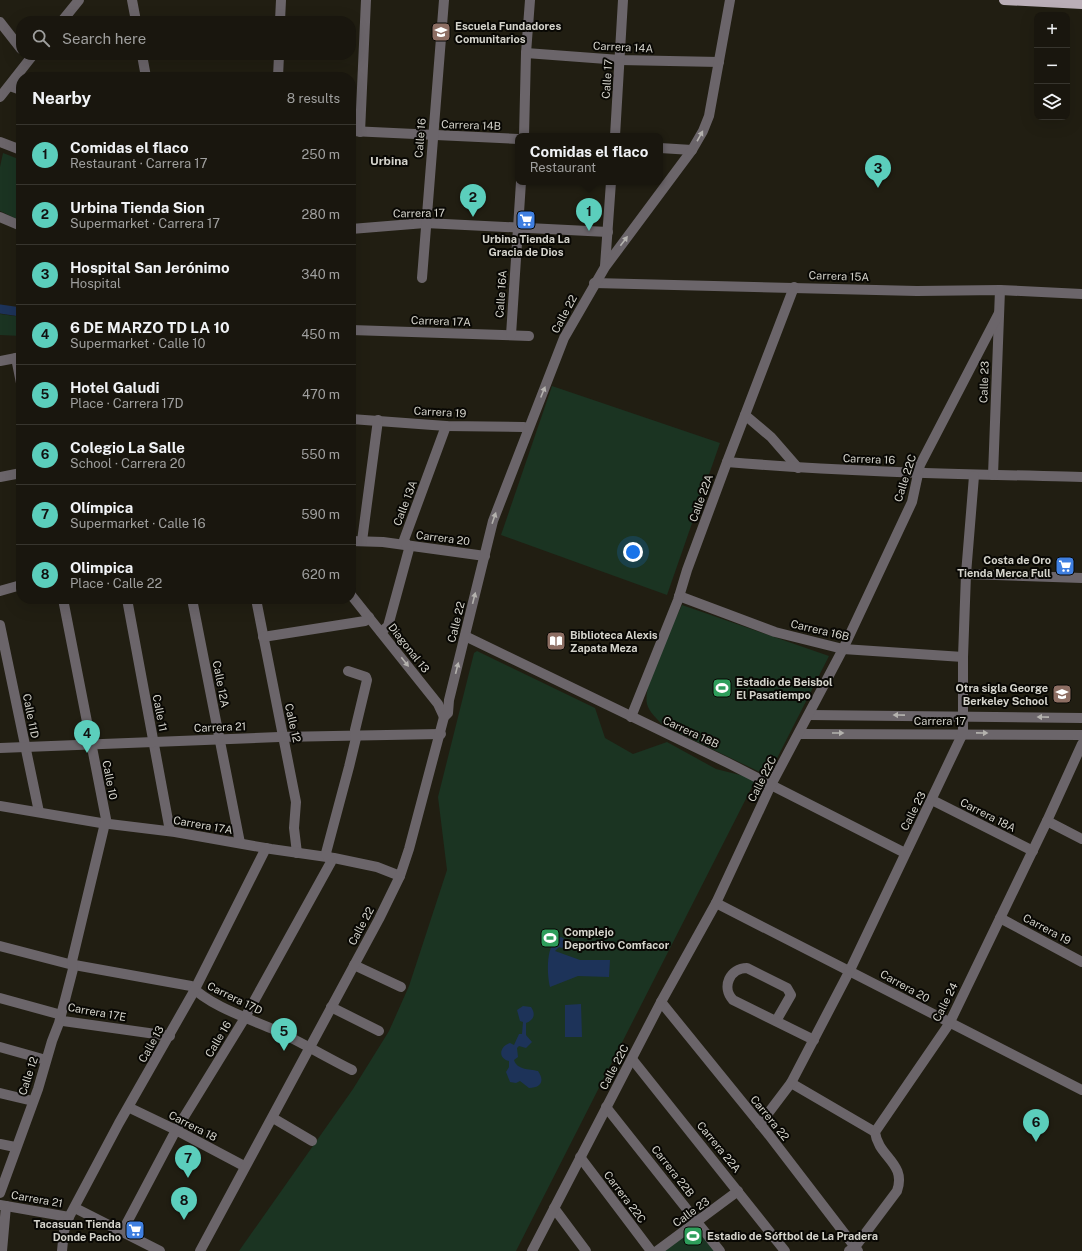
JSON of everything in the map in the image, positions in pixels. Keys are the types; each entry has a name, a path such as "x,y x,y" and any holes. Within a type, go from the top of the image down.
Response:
{"main road":[{"path":"1004,0 1082,4"}],"street":[{"path":"66,16 79,0"},
{"path":"132,0 135,16"},
{"path":"280,16 281,0"},
{"path":"356,120 366,0"},
{"name":"Calle 16","path":"422,278 432,135 444,0"},
{"path":"524,133 526,52 530,0"},
{"name":"Calle 17","path":"615,133 623,0"},
{"name":"Calle 22","path":"201,1251 244,1166 273,1118 379,919 400,876 416,823 444,717 448,713 449,700 493,521 528,428 564,338 594,283 605,266 692,150 702,131 709,116 730,0"},
{"path":"0,22 16,43"},
{"name":"Carrera 14A","path":"526,52 620,60 719,62"},
{"path":"19,72 27,60"},
{"path":"143,60 145,72"},
{"path":"278,72 279,60"},
{"path":"0,97 16,77"},
{"path":"10,86 16,88"},
{"name":"Carrera 14B","path":"356,132 515,139"},
{"path":"0,142 16,148"},
{"path":"663,148 692,150"},
{"name":"Calle 16A","path":"511,335 521,185"},
{"path":"605,266 611,185"},
{"path":"0,217 16,224"},
{"name":"Carrera 17","path":"356,229 426,223 608,232"},
{"name":"Carrera 15A","path":"594,283 917,290 1000,290 1082,294"},
{"name":"Calle 22A","path":"631,716 679,596 727,462 794,287"},
{"name":"Calle 23","path":"993,475 1000,290"},
{"name":"Calle 22C","path":"532,1251 661,1002 716,903 771,785 843,649 912,502 920,465 999,313"},
{"name":"Carrera 17A","path":"356,330 529,336"},
{"path":"0,361 16,358"},
{"path":"745,415 771,437 798,468"},
{"name":"Carrera 19","path":"356,419 446,426 528,428"},
{"path":"362,541 378,420"},
{"name":"Calle 13A","path":"381,632 388,626 409,549 404,540 446,426"},
{"name":"Carrera 16","path":"727,462 798,468 974,476 1082,477"},
{"path":"0,477 16,474"},
{"name":"Calle 23","path":"760,1124 791,1083 814,1040 850,970 963,733 963,657 966,574 974,476"},
{"name":"Carrera 20","path":"356,541 407,545 484,556"},
{"path":"966,574 1082,578"},
{"path":"0,591 16,586"},
{"name":"Carrera 16B","path":"679,596 775,632 843,649 963,657"},
{"name":"Diagonal 13","path":"356,601 438,704 444,717"},
{"name":"Calle 10","path":"64,604 106,823 72,965"},
{"name":"Calle 11","path":"128,604 170,831"},
{"name":"Calle 12A","path":"193,604 240,843"},
{"name":"Calle 12","path":"257,604 296,802 294,828 297,853"},
{"path":"263,637 365,621 369,617"},
{"name":"Calle 11D","path":"0,625 39,812"},
{"name":"Carrera 18B","path":"465,636 771,785 905,854"},
{"path":"329,858 326,853 349,767 368,680 366,677 348,670"},
{"path":"438,704 449,700"},
{"name":"Carrera 17","path":"809,714 1082,718"},
{"name":"Carrera 17","path":"799,734 963,733 1082,735"},
{"name":"Carrera 21","path":"0,748 355,734 440,734"},
{"name":"Calle 24","path":"875,1132 949,1024 1033,851 1082,744"},
{"name":"Carrera 18A","path":"932,800 1033,851"},
{"name":"Carrera 17A","path":"0,806 106,823 170,831 266,848 355,861 400,876"},
{"path":"1047,821 1082,839"},
{"name":"Calle 13","path":"62,1251 64,1231 69,1217 119,1123 130,1108 170,1036 266,848"},
{"name":"Calle 16","path":"122,1232 176,1130 244,1017 331,862 329,858"},
{"name":"Carrera 20","path":"716,903 850,970 949,1024 1082,1090"},
{"name":"Carrera 19","path":"1000,918 1082,962"},
{"path":"0,946 72,965 191,986 194,990"},
{"name":"Calle 12","path":"0,1193 33,1101 60,1018 73,969 72,965"},
{"path":"354,965 401,987"},
{"path":"776,1021 791,995 787,988 747,968 742,968 736,971 729,979 726,989 728,995 734,1000 776,1021 814,1040"},
{"name":"Carrera 17D","path":"194,990 244,1017 275,1030 352,1070"},
{"name":"Carrera 17E","path":"0,998 58,1014 63,1021 170,1036"},
{"name":"Carrera 22","path":"661,1002 760,1124 854,1250"},
{"path":"331,1007 379,1031"},
{"path":"0,1047 46,1060"},
{"name":"Carrera 22A","path":"632,1059 785,1251"},
{"path":"791,1083 875,1132 879,1145 897,1167 899,1184 897,1192 854,1250"},
{"path":"0,1093 33,1101"},
{"name":"Carrera 22B","path":"606,1107 720,1251"},
{"name":"Carrera 18","path":"130,1108 176,1130 244,1166"},
{"path":"273,1118 312,1141"},
{"path":"0,1144 15,1148"},
{"name":"Carrera 22C","path":"580,1157 651,1251"},
{"name":"Calle 23","path":"657,1251 738,1191"},
{"path":"2,1251 3,1205"},
{"name":"Carrera 21","path":"3,1205 69,1217"},
{"path":"74,1208 160,1251"},
{"path":"554,1208 586,1251"}],"green space":[{"path":"3,153 16,158 16,219 0,211 0,167"},
{"path":"0,314 16,316 16,336 0,335"},
{"path":"552,386 720,443 667,595 501,535"},
{"path":"682,605 829,656 768,776 664,726 654,716 648,707 647,695 649,684 666,640"},
{"name":"Complejo Deportivo Comfacor","path":"477,651 595,708 605,738 633,754 667,742 716,769 756,779 516,1251 239,1251 353,1089 389,1031 409,986 447,870 438,797 474,653"},
{"name":"Estadio de Sóftbol de La Pradera","path":"698,1222 720,1251 658,1251"}],"water":[{"path":"561,937 566,940 565,946 562,948 559,947 555,951 580,960 610,960 609,977 578,976 550,987 548,959 552,945"},
{"path":"581,1004 582,1037 565,1037 565,1005"},
{"path":"523,1006 531,1007 534,1014 529,1022 526,1023 526,1035 532,1042 526,1048 519,1046 517,1048 518,1057 514,1060 518,1066 538,1071 541,1078 541,1083 533,1088 529,1088 520,1081 516,1083 510,1082 506,1072 509,1067 509,1061 501,1055 504,1047 510,1043 514,1045 519,1034 522,1034 523,1022 520,1021 517,1010"}],"waterway":[{"path":"0,309 16,311"}],"place":[{"name":"Escuela Fundadores Comunitarios","path":"441,32"},
{"name":"Hospital San Jerónimo","path":"878,188"},
{"name":"Urbina Tienda Sion","path":"473,217"},
{"name":"Urbina Tienda La Gracia de Dios","path":"526,220"},
{"name":"Comidas el flaco","path":"589,231"},
{"name":"Costa de Oro Tienda Merca Full","path":"1065,566"},
{"name":"Biblioteca Alexis Zapata Meza","path":"556,641"},
{"name":"Estadio de Beisbol El Pasatiempo","path":"722,688"},
{"name":"Otra sigla George Berkeley School","path":"1062,694"},
{"name":"6 DE MARZO TD LA 10","path":"87,753"},
{"name":"Complejo Deportivo Comfacor","path":"550,938"},
{"name":"Hotel Galudi","path":"284,1051"},
{"name":"Colegio La Salle","path":"1036,1142"},
{"name":"Olímpica","path":"188,1178"},
{"name":"Olimpica","path":"184,1220"},
{"name":"Tacasuan Tienda Donde Pacho","path":"135,1230"},
{"name":"Estadio de Sóftbol de La Pradera","path":"693,1236"}],"district":[{"name":"Urbina","path":"389,161"}]}
